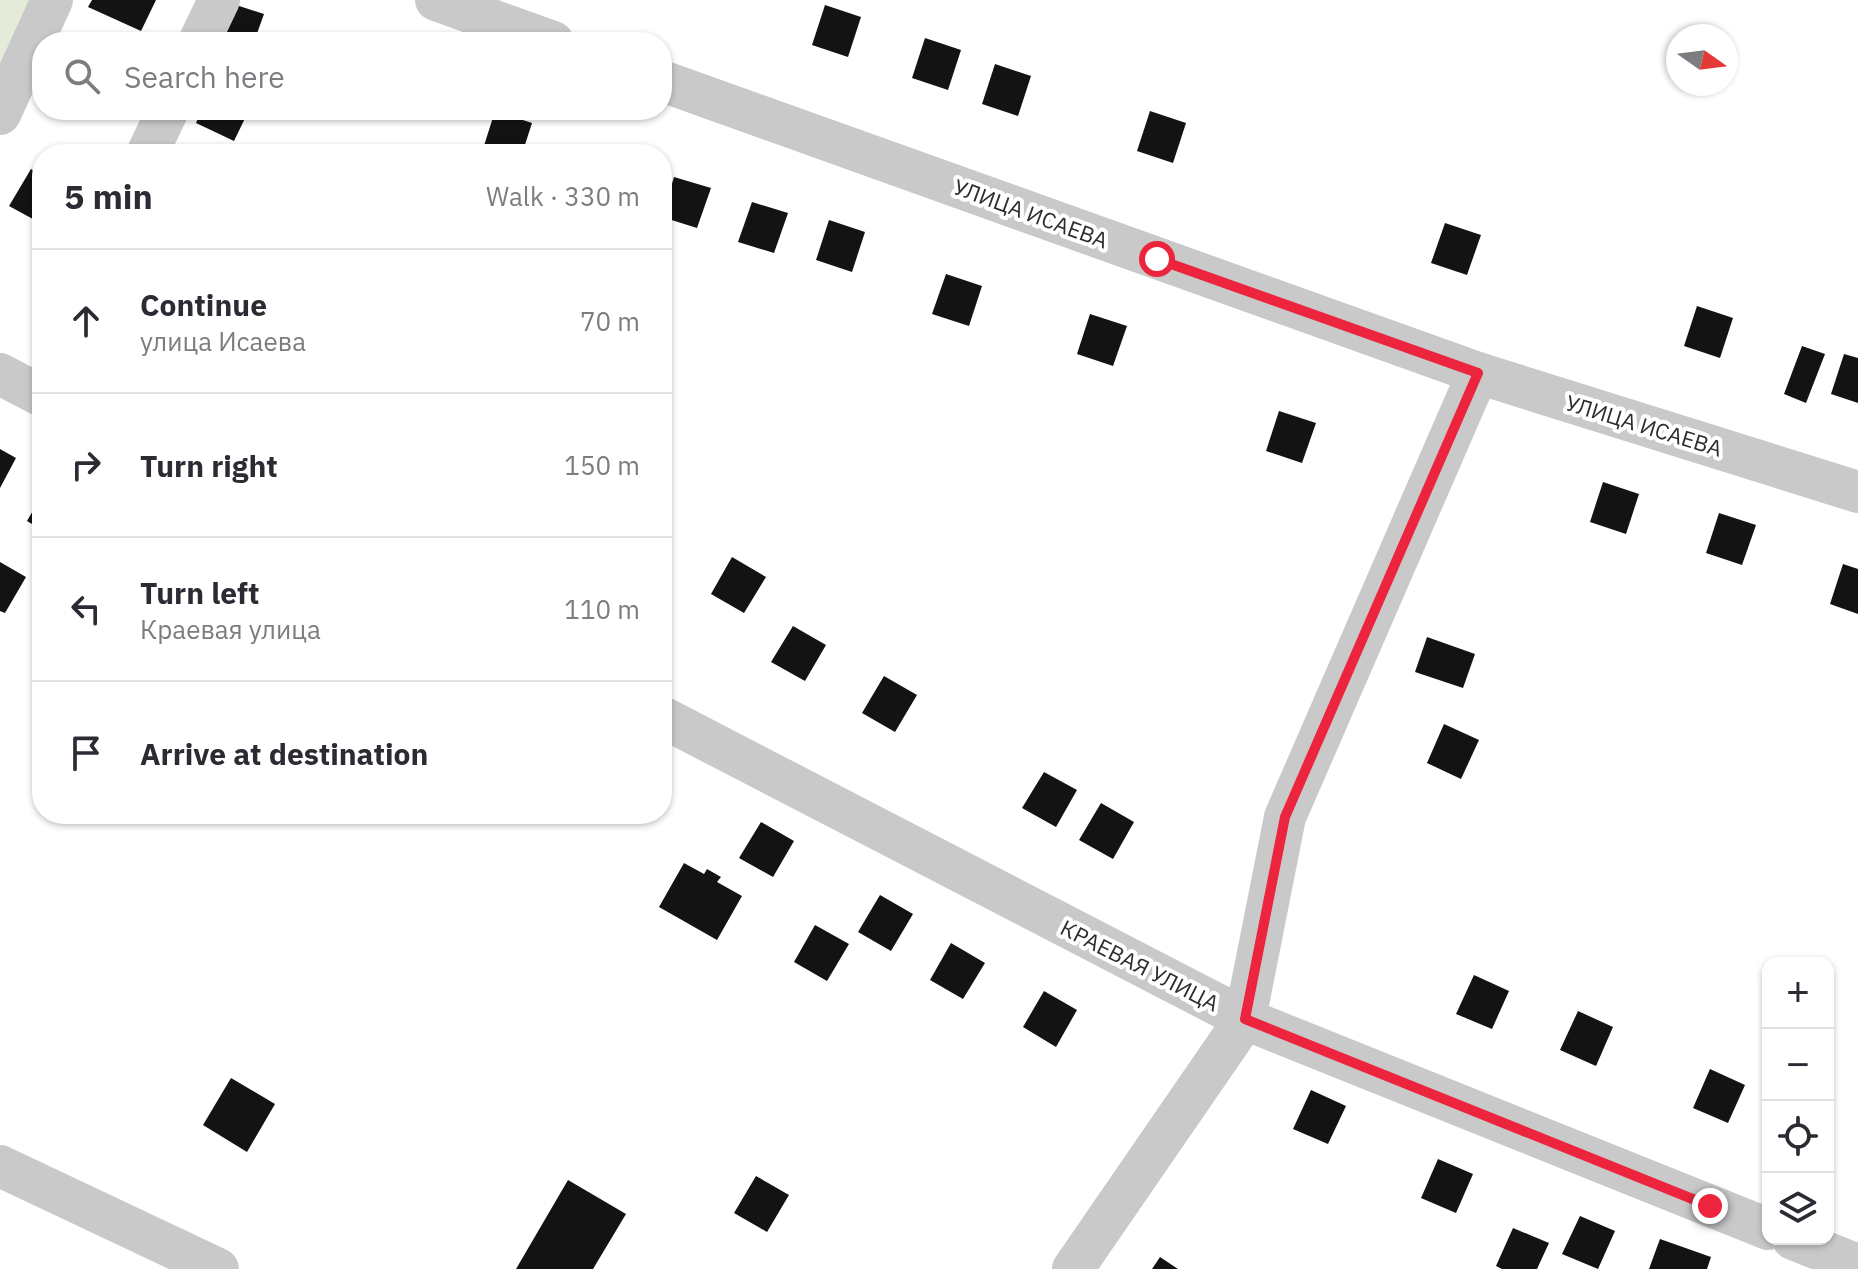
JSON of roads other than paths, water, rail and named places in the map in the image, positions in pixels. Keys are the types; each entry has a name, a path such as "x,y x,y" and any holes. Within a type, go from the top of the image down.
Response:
{"street":[{"path":"37,32 52,0"},
{"path":"204,32 219,0"},
{"path":"436,0 525,32"},
{"path":"0,114 32,44"},
{"name":"УЛИЦА ИСАЕВА","path":"672,85 1478,373 1858,492"},
{"path":"152,144 163,120"},
{"path":"1073,1269 1245,1019 1285,817 1478,373"},
{"path":"0,374 32,391"},
{"name":"КРАЕВАЯ УЛИЦА","path":"672,722 1245,1019 1762,1227"},
{"path":"0,1166 218,1269"},
{"path":"1808,1245 1858,1265"}]}
